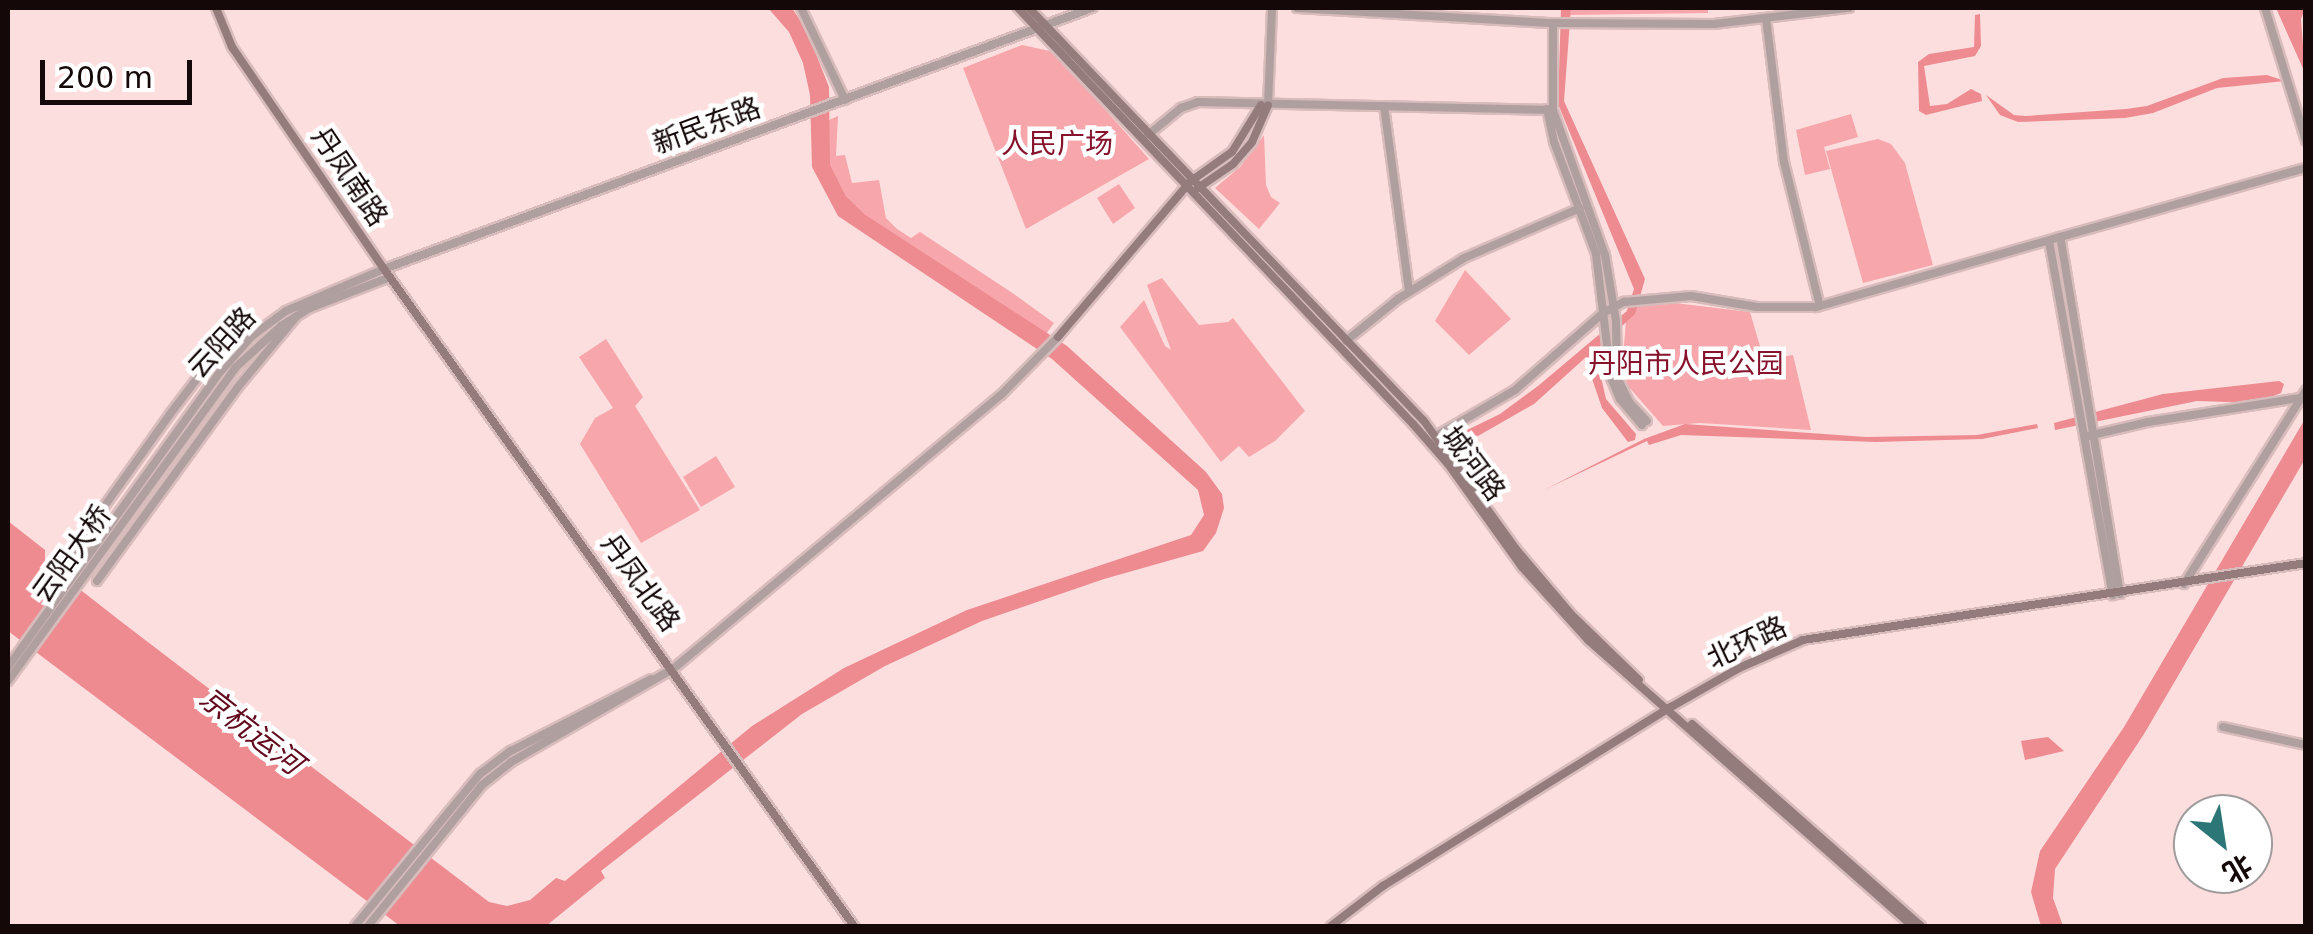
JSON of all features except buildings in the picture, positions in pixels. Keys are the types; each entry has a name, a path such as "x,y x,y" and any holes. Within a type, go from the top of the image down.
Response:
{"main road":[{"name":"丹凤南路","path":"216,8 232,47 387,273"},
{"name":"城河路","path":"1018,8 1148,135 1436,436 1516,548 1612,656 1912,926"},
{"name":"城河路","path":"1029,8 1041,27 1413,424 1556,607 1618,669 1669,708 1921,926"},
{"path":"1058,337 1192,185 1233,164 1252,142 1265,105"},
{"name":"丹凤北路","path":"387,273 854,926"},
{"name":"北环路","path":"1331,926 1383,886 1669,708 1739,668 1804,640 2184,584 2306,562"}],"street":[{"path":"801,8 841,102"},
{"name":"新民东路","path":"387,273 1092,8"},
{"path":"1265,105 1272,8"},
{"path":"1297,8 1552,23 1714,24 1849,8"},
{"path":"1548,8 1552,23 1550,110 1596,254 1616,390 1645,423 1617,377 1616,319 1605,254 1583,206"},
{"path":"2265,8 2306,141"},
{"path":"1766,18 1784,162 1820,306"},
{"path":"1148,135 1181,108 1198,102 1550,110"},
{"path":"1384,106 1409,292"},
{"path":"1436,436 1514,390 1604,312 1624,302 1691,296 1757,307 1820,306 2306,168"},
{"path":"1346,340 1409,292 1464,258 1583,206"},
{"path":"2060,237 2116,594"},
{"path":"2050,241 2084,407"},
{"name":"云阳路","path":"169,449 250,352 297,316 387,273"},
{"name":"云阳路","path":"169,449 221,371 255,334 286,311 387,273"},
{"path":"97,581 238,387 297,316"},
{"path":"66,560 170,414 219,350 242,328"},
{"path":"250,352 294,333"},
{"path":"368,926 482,786 512,762 673,669 1001,395 1058,337"},
{"path":"2088,431 2303,394"},
{"path":"2184,584 2303,394"},
{"name":"云阳大桥","path":"8,667 169,449"},
{"name":"云阳大桥","path":"8,681 169,449"},
{"path":"355,926 480,774 617,693 673,669"},
{"path":"2223,728 2306,745"}],"green space":[{"path":"1571,8 1708,8 1708,13 1570,15"},
{"name":"人民广场","path":"1022,45 1050,51 1063,62 1149,159 1026,229 963,68"},
{"path":"1851,114 1858,137 1824,147 1830,169 1805,175 1796,130"},
{"path":"838,116 836,156 845,155 852,183 879,180 886,218 897,229 911,238 920,232 1014,294 1054,323 1046,334 863,214 846,196 830,164 829,120"},
{"path":"1264,135 1266,185 1271,197 1280,203 1259,229 1215,188 1240,167"},
{"path":"1878,139 1891,144 1905,163 1933,265 1863,283 1826,151"},
{"path":"1119,184 1135,208 1113,224 1097,198"},
{"path":"1465,270 1511,319 1469,355 1435,321"},
{"path":"1162,278 1199,325 1233,318 1305,411 1275,441 1249,457 1239,446 1221,462 1120,327 1144,300 1165,346 1171,350 1147,285"},
{"name":"丹阳市人民公园","path":"1658,301 1750,312 1764,360 1793,355 1811,430 1700,423 1663,426 1627,385 1623,357 1627,309"},
{"path":"606,339 643,397 635,406 700,510 641,543 580,444 595,418 613,408 579,357"},
{"path":"716,456 735,487 701,507 683,477"}],"water":[{"name":"京杭运河","path":"768,8 792,8 807,31 829,87 830,164 846,196 864,214 1067,346 1206,472 1222,494 1224,508 1216,533 1203,551 1104,579 982,621 885,666 802,714 601,871 605,878 546,926 400,926 8,631 8,521 45,550 45,562 119,620 489,902 507,906 530,900 556,878 565,881 752,726 844,668 967,610 1191,535 1204,515 1198,490 1052,359 838,216 812,167 810,95 803,63 789,32"},
{"path":"1561,8 1571,8 1564,101 1645,279 1635,314 1595,351 1606,399 1636,434 1635,440 1628,442 1602,408 1585,358 1534,404 1464,444 1457,435 1500,414 1627,311 1634,289 1558,104"},
{"path":"2276,8 2305,8 2301,19 2305,73"},
{"path":"1980,14 1981,46 1975,56 1924,66 1930,106 1947,104 1971,89 1981,94 1982,101 1926,115 1919,111 1918,62 1929,54 1974,47 1975,15"},
{"path":"2267,75 2285,81 2217,88 2153,113 2125,118 2018,122 2000,115 1986,95 2014,115 2126,109 2147,106 2223,78"},
{"path":"2279,381 2284,384 2281,393 2255,403 2197,401 2055,430 2054,423 2163,394"},
{"path":"2305,419 2305,459 2144,734 2055,869 2053,898 2063,926 2041,926 2031,892 2040,851 2124,727"},
{"path":"1685,424 1866,437 1977,435 2037,424 2038,428 1982,439 1876,442 1681,435 1649,445 1647,441 1544,490 1644,439"},
{"path":"2048,737 2064,751 2025,760 2021,741"}]}
